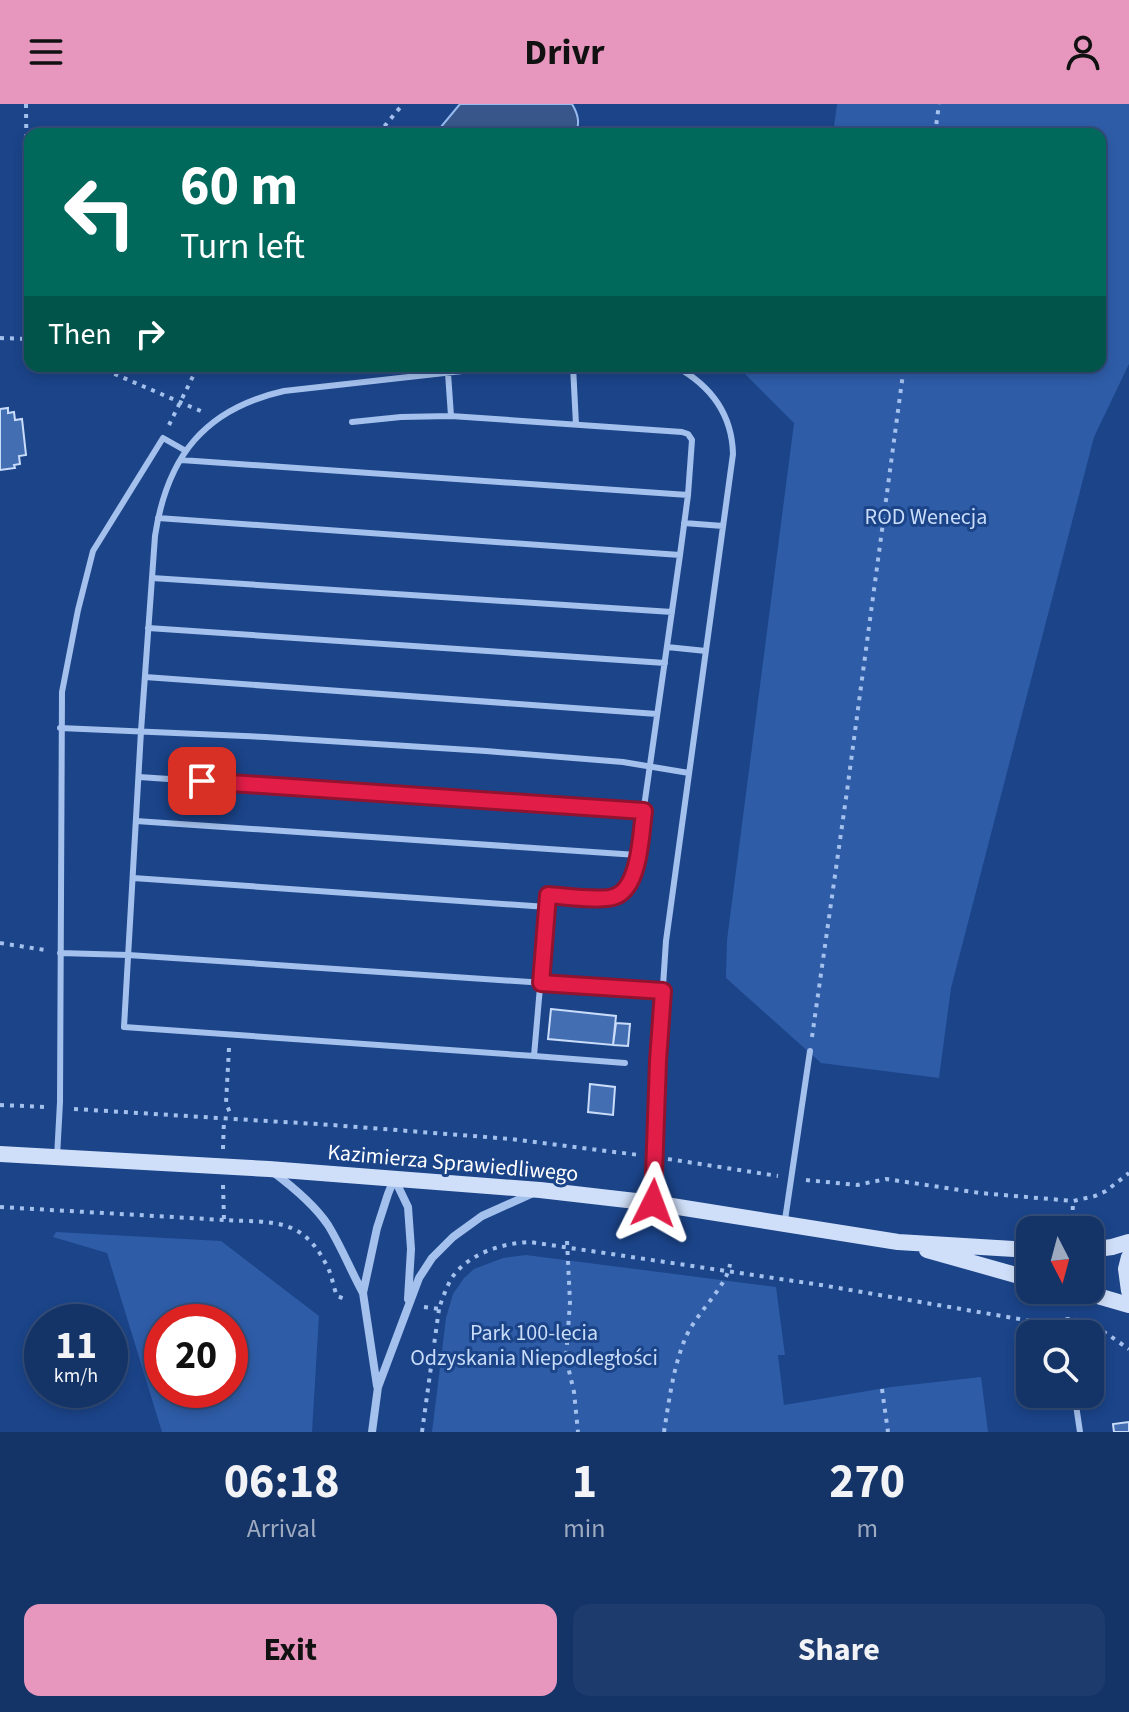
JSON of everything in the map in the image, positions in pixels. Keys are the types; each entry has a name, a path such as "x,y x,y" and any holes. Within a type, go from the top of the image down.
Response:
{"street":[{"name":"Kazimierza Sprawiedliwego","path":"0,1154 269,1169 540,1190 653,1203 898,1242 1016,1249"},
{"path":"269,1169 298,1192 328,1225 363,1293 378,1387"},
{"path":"363,1293 377,1228 394,1179"},
{"path":"394,1179 408,1207 411,1249 408,1305"},
{"path":"372,1432 378,1387 419,1278 432,1258 453,1237 482,1216 540,1190"},
{"name":"Kazimierza Sprawiedliwego","path":"898,1242 1016,1275"},
{"path":"1104,1248 1129,1242"},
{"path":"1129,1257 1126,1269 1129,1291"},
{"path":"1104,1298 1129,1305"}],"lane":[{"path":"456,372 284,391 257,397 213,422 193,439 181,460 166,490 158,518 141,731 124,1027 625,1063"},
{"path":"573,372 576,425"},
{"path":"653,1203 666,941 732,469 733,441 717,400 686,372"},
{"path":"448,373 451,416"},
{"path":"352,422 451,416 688,434 692,440 688,495 634,877 627,889 617,896 604,899 548,895 534,1056"},
{"path":"57,1157 62,692 93,551 163,438 186,451"},
{"path":"181,460 688,495"},
{"path":"158,518 680,555"},
{"path":"684,523 723,526"},
{"path":"152,578 672,612"},
{"path":"148,628 665,663"},
{"path":"667,647 706,651"},
{"path":"145,677 657,714"},
{"path":"60,728 486,751 623,762 689,773"},
{"path":"139,777 644,811"},
{"path":"136,821 637,855"},
{"path":"133,878 547,907"},
{"path":"60,953 663,991"},
{"path":"784,1224 810,1051"},
{"path":"1076,1408 1080,1432"}],"path":[{"path":"26,104 26,128"},
{"path":"383,128 403,104"},
{"path":"936,128 939,104"},
{"path":"0,338 24,338"},
{"path":"110,372 201,410 213,422"},
{"path":"163,438 195,372"},
{"path":"810,1051 903,372"},
{"path":"0,943 60,953"},
{"path":"230,1034 226,1103 230,1113"},
{"path":"0,1105 232,1119"},
{"path":"1072,1216 1073,1201 1106,1191 1129,1173"},
{"path":"0,1207 224,1220"},
{"path":"567,1241 570,1302 566,1358 574,1392 578,1432"},
{"path":"664,1432 684,1340 696,1317 721,1287 730,1264"},
{"path":"762,1276 1037,1322 1075,1320 1129,1349"},
{"path":"422,1432 439,1309"},
{"path":"882,1389 888,1432"}],"green space":[{"name":"ROD Wenecja","path":"837,104 1129,104 1129,364 1094,437 951,988 939,1078 821,1063 726,978 727,940 794,423 743,372 1106,372 1106,128 834,128"},
{"path":"56,1232 221,1241 319,1316 312,1432 162,1432 155,1408 248,1408 248,1304 144,1304 144,1373 128,1321 128,1304 123,1304 107,1253 53,1237"},
{"name":"Park 100-lecia Odzyskania Niepodległości","path":"526,1255 776,1287 785,1355 778,1355 784,1405 891,1387 981,1377 988,1432 432,1432 446,1318 453,1294 474,1269 503,1258"}],"shaded area":[{"path":"460,104 572,104 578,118 577,128 440,128"}],"building":[{"path":"8,408 8,413 14,412 15,420 22,419 26,455 19,456 20,464 14,465 15,468 0,470 0,409"},
{"path":"551,1009 616,1016 613,1045 548,1039"},
{"path":"616,1023 630,1024 628,1046 613,1045"},
{"path":"590,1084 615,1087 613,1115 588,1112"},
{"path":"1129,1422 1129,1432 1114,1432 1113,1424"}],"route":[{"path":"202,781 644,811 634,877 627,889 617,896 604,899 548,895 541,983 663,991 653,1203"}]}
